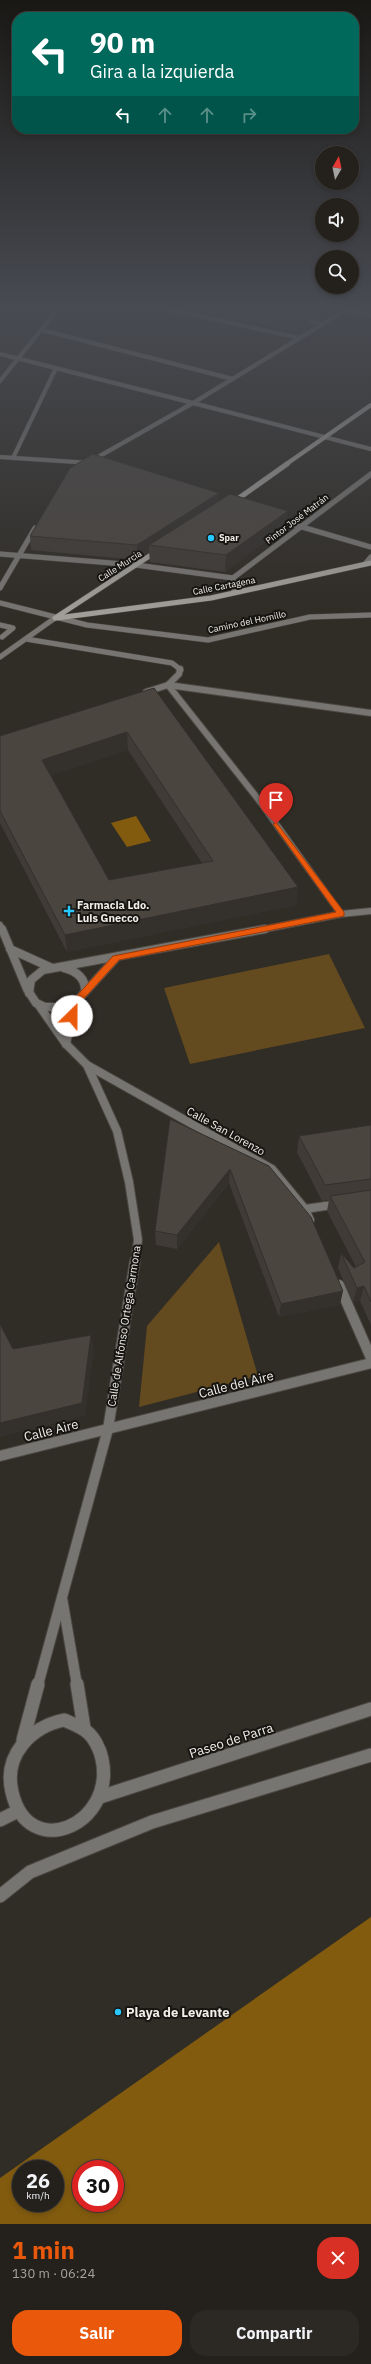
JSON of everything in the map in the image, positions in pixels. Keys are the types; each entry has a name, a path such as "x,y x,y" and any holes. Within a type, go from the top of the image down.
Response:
{"street":[{"path":"13,458 37,409"},
{"path":"77,469 183,409"},
{"path":"215,409 371,449"},
{"path":"235,508 228,506 367,409"},
{"path":"0,458 89,462 96,465"},
{"name":"Pintor José Matrán","path":"233,578 299,526 371,474"},
{"path":"271,518 371,547"},
{"path":"0,588 39,522"},
{"name":"Calle Murcia","path":"55,618 162,548"},
{"path":"0,554 136,565 233,578 234,592"},
{"path":"365,564 371,557"},
{"name":"Calle Cartagena","path":"55,618 211,598 371,563"},
{"name":"Camino del Hornillo","path":"0,603 87,625 208,640 310,617 371,616"},
{"path":"0,657 55,618"},
{"path":"0,625 13,628 2,637"},
{"path":"26,639 172,663 181,669 179,674 168,685"},
{"path":"168,685 258,799 341,914"},
{"path":"140,694 168,685 371,713"},
{"path":"29,993 31,980 40,972 52,968 116,958 341,914 371,911"},
{"path":"0,925 3,939 10,949 29,993 38,1004 56,1008 75,1003"},
{"path":"10,949 52,968"},
{"path":"66,1044 75,1003 85,990 116,958"},
{"path":"61,967 70,968 82,977 85,983 85,990"},
{"name":"Calle de Alfonso Ortega Carmona","path":"23,1740 108,1429 138,1240 129,1182 117,1131 87,1065 66,1044 38,1004"},
{"name":"Calle San Lorenzo","path":"87,1065 272,1169 305,1209 314,1230"},
{"path":"305,1209 349,1202"},
{"path":"336,1280 371,1358"},
{"name":"Calle del Aire","path":"108,1429 371,1363"},
{"name":"Calle Aire","path":"0,1456 108,1429"},
{"name":"Calle de Alfonso Ortega Carmona","path":"62,1595 84,1728"},
{"name":"Paseo de Parra","path":"100,1797 371,1709"},
{"path":"64,1720 84,1728 97,1742 103,1758 104,1783 100,1797 92,1810 76,1825 56,1831 43,1829 32,1825 18,1811 11,1791 10,1774 13,1759 23,1740 39,1726 52,1721 64,1720"},
{"path":"0,1896 30,1872 152,1822 371,1755"},
{"path":"0,1820 18,1811"}],"shaded area":[{"path":"136,816 151,841 127,847 111,823"},
{"path":"329,954 365,1028 190,1064 164,988"},
{"path":"219,1242 258,1376 139,1407 147,1326"},
{"path":"371,1917 371,2224 0,2224 0,2178 12,2170 12,2212 64,2212 64,2160 26,2160"}],"building":[{"path":"93,454 219,493 137,545 30,536 70,468"},
{"path":"230,494 288,511 226,555 149,545"},
{"path":"154,688 298,887 65,935 0,811 0,736","holes":["127,732 213,861 109,880 42,760"]},
{"path":"170,1119 269,1166 311,1217 343,1291 281,1304 230,1169 177,1235 155,1231"},
{"path":"371,1125 371,1179 325,1185 299,1136"},
{"path":"371,1190 371,1302 364,1286 357,1288 341,1253 354,1268 365,1262 330,1196"},
{"path":"0,1324 13,1349 91,1335 82,1403 0,1423"}],"place":[{"name":"Spar","path":"211,538"},
{"name":"Farmacia Ldo. Luis Gnecco","path":"69,911"},
{"name":"Playa de Levante","path":"118,2012"}],"route":[{"path":"72,1016 75,1003 82,997 85,990 116,958 341,914 276,824"}]}
